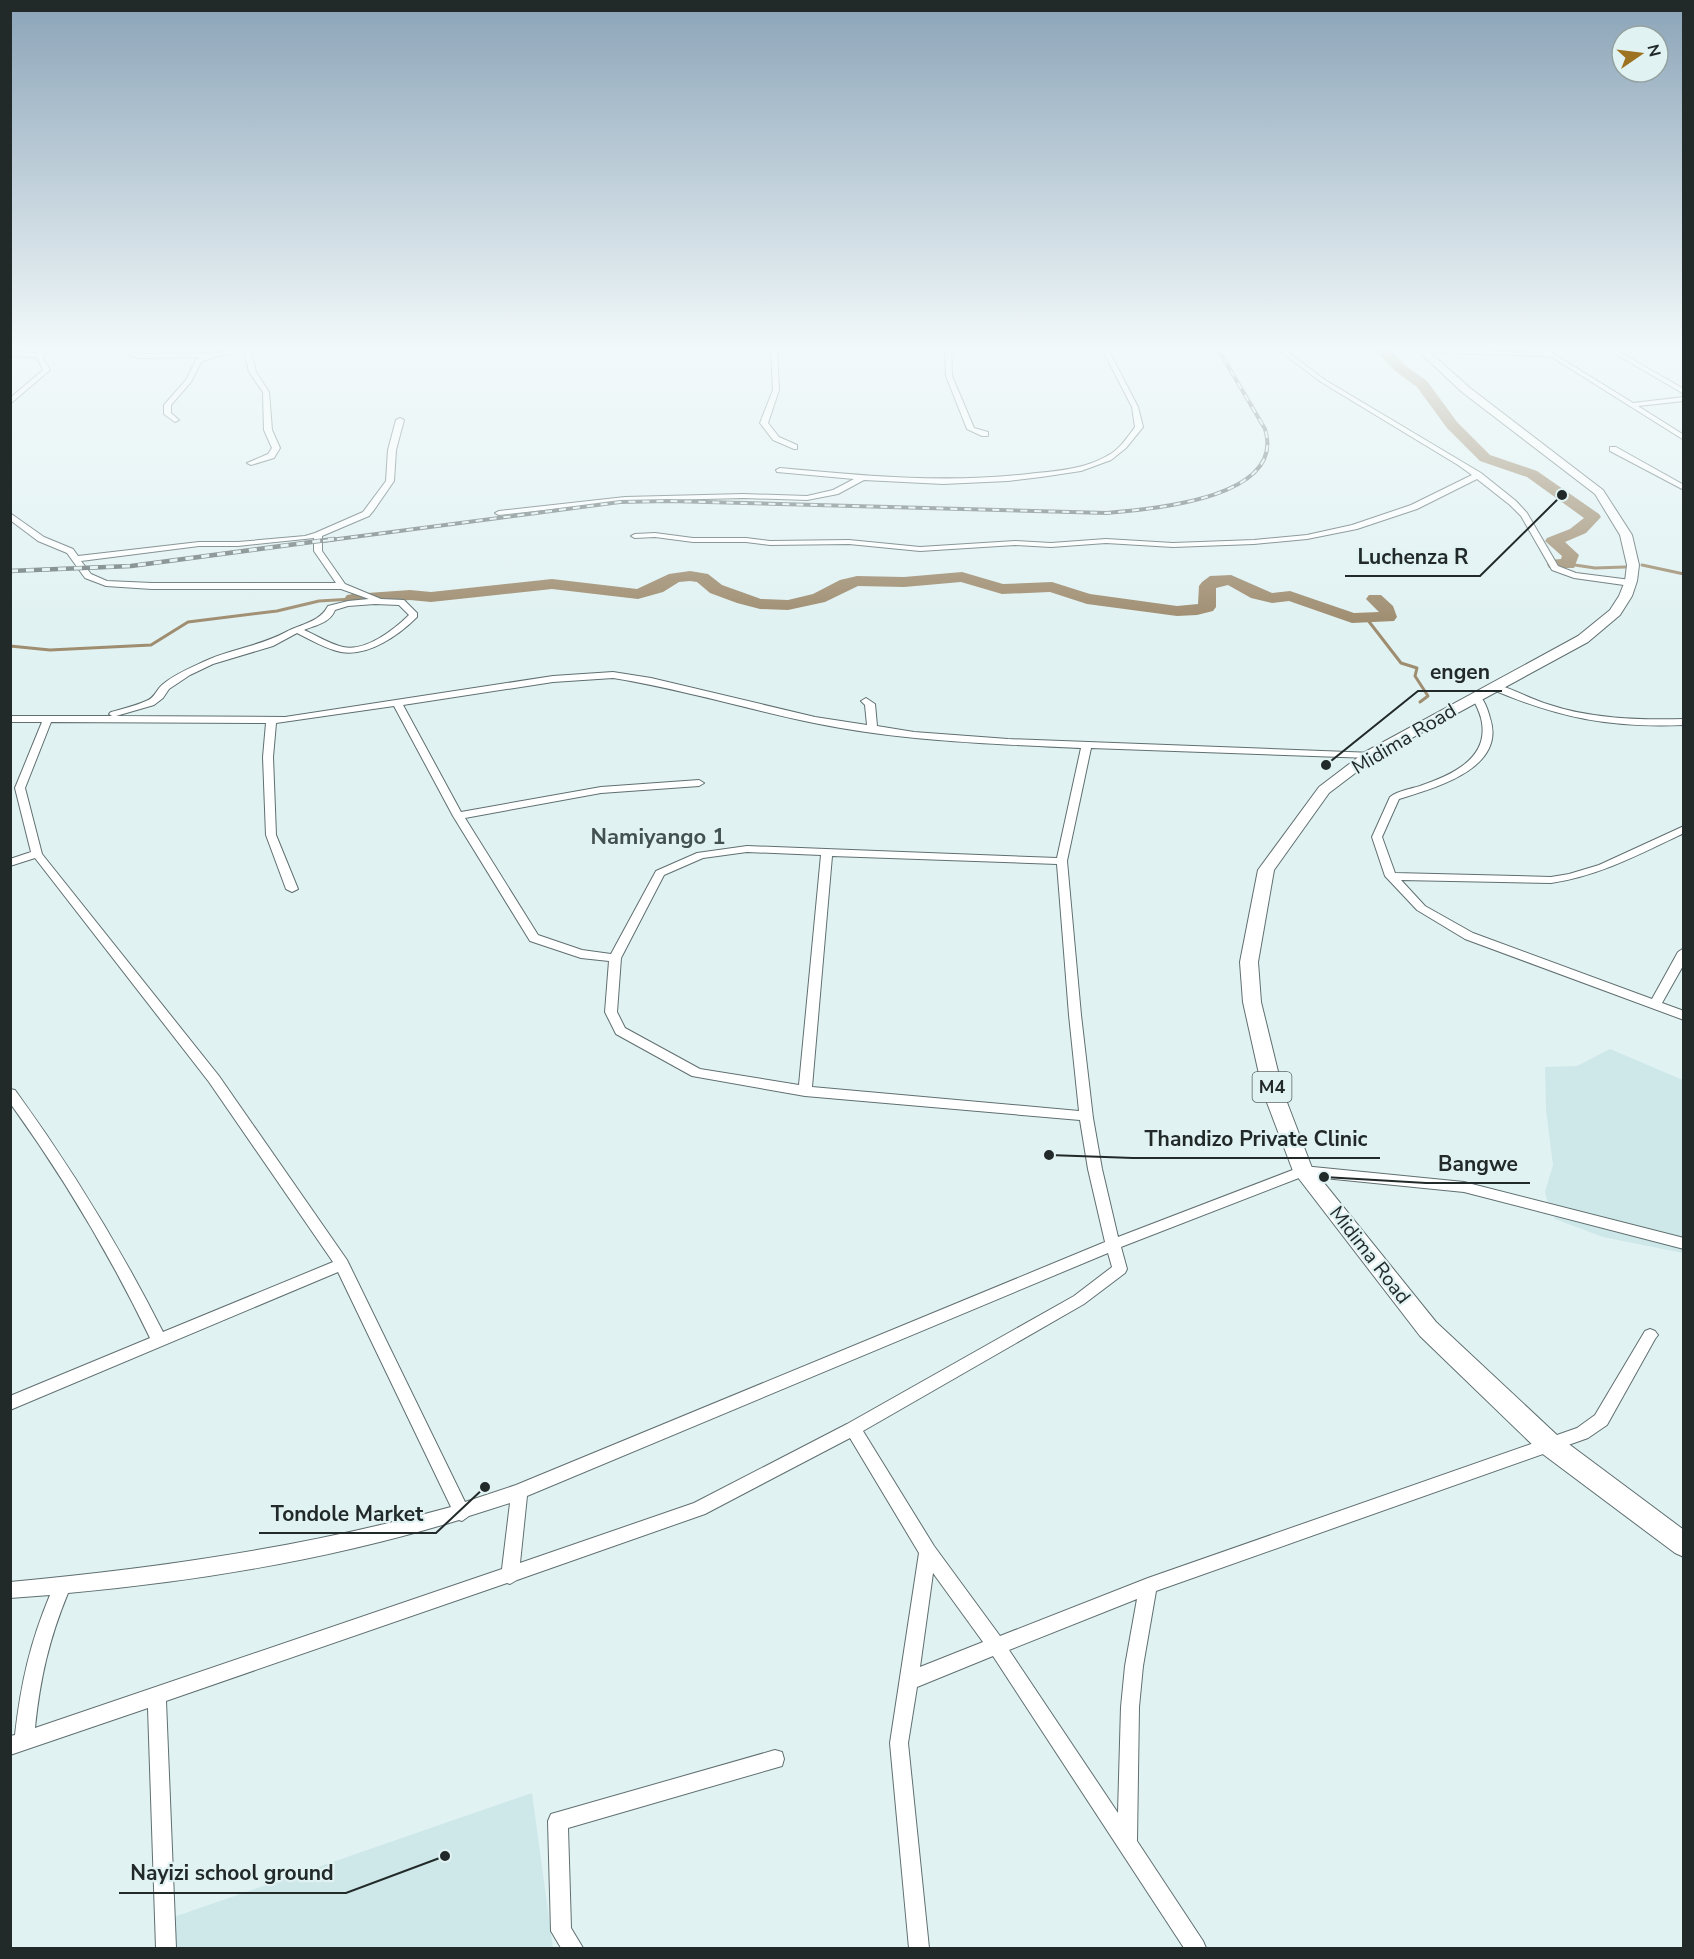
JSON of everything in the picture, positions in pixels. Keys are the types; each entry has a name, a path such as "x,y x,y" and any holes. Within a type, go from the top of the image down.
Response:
{"main road":[{"name":"Midima Road","path":"1532,440 1599,492 1616,515 1630,543 1634,569 1631,583 1614,613 1583,639 1370,755 1324,790 1266,870 1250,962 1252,1002 1274,1092 1303,1171 1428,1329 1549,1444 1683,1545"}],"street":[{"path":"251,463 271,456 276,448 273,440"},
{"path":"77,559 190,545 238,544 318,535 366,514 371,508 390,481 395,440"},
{"path":"777,440 794,447"},
{"path":"780,470 897,481 980,480 1075,470 1105,461 1129,440"},
{"path":"1423,440 1478,475 1513,503 1524,515 1555,568 1574,575 1631,583"},
{"path":"1613,449 1683,488"},
{"path":"635,536 655,535 693,540 775,543 849,542 920,549 1015,543 1052,545 1106,541 1173,545 1254,542 1307,537 1354,527 1414,507 1478,475"},
{"path":"499,513 625,499 742,496 807,498 835,492 862,478"},
{"path":"10,515 27,530 70,551 88,576 106,583 342,586 383,601"},
{"path":"318,535 318,551 342,586"},
{"path":"96,718 151,703 160,696 165,687 187,673 210,662 259,649 297,630 320,621 329,614 331,608 341,604 401,602 414,615 391,634 370,644 348,650 340,649 297,630"},
{"path":"10,719 272,720 310,718 553,679 613,675 651,681 815,720 872,730 960,740 1370,755"},
{"path":"1495,687 1536,706 1580,717 1625,723 1683,722"},
{"path":"1477,697 1487,723 1488,733 1486,744 1479,755 1467,769 1448,780 1395,797 1377,837 1391,876 1420,908 1469,936 1683,1016"},
{"path":"866,701 870,704 872,730"},
{"path":"397,703 458,816 534,938 581,954 615,958"},
{"path":"48,718 15,789 37,854 214,1079 342,1264 462,1513"},
{"path":"272,720 268,757 271,835 292,890"},
{"path":"17,1744 699,1509 853,1429 1079,1300 1120,1269 1112,1245 1086,1116 1062,861 1087,745"},
{"path":"458,816 601,790 699,783"},
{"path":"1391,876 1551,880 1571,878 1597,870 1683,829"},
{"path":"1062,861 736,850 701,855 660,873 615,958 611,1012 620,1031 698,1072 805,1091 1086,1116"},
{"path":"805,1091 827,852"},
{"path":"10,863 37,854"},
{"path":"1654,1006 1683,952"},
{"path":"10,1093 62,1165 126,1271 159,1340"},
{"path":"10,1590 120,1581 298,1552 342,1544 462,1513 519,1492 1112,1245 1303,1171 1464,1187 1683,1244"},
{"path":"10,1403 342,1264"},
{"path":"908,1681 1148,1586 1582,1433 1601,1420 1650,1335"},
{"path":"853,1429 928,1552 996,1645 1196,1948"},
{"path":"510,1576 519,1492"},
{"path":"919,1948 899,1743 928,1552"},
{"path":"17,1744 42,1635 63,1586"},
{"path":"1127,1842 1130,1707 1134,1666 1148,1586"},
{"path":"157,1697 166,1948"},
{"path":"573,1948 561,1931 558,1821 775,1759"}],"shaded area":[{"path":"1610,1049 1683,1080 1683,1253 1603,1237 1555,1219 1547,1200 1545,1192 1553,1165 1546,1110 1545,1067 1577,1066"},
{"path":"532,1793 553,1948 168,1948 165,1920"}],"waterway":[{"path":"1467,440 1485,458 1532,474 1593,517 1581,530 1553,541 1571,555 1568,564 1555,564"},
{"path":"1568,564 1595,568 1625,567"},
{"path":"1642,565 1684,574"},
{"path":"379,597 410,595 431,597 552,584 638,594 657,588 675,578 690,576 702,578 716,589 743,599 760,604 788,605 819,598 857,581 904,582 962,577 1002,589 1052,587 1087,599 1177,611 1207,607 1208,586 1216,580 1231,580 1257,594 1272,598 1290,596 1352,618 1388,617 1387,610 1375,599"},
{"path":"353,599 370,598"},
{"path":"10,646 50,650 151,645 188,622 277,611 319,601 353,599"},
{"path":"1367,619 1401,663 1417,668 1415,676 1428,696 1420,702"}],"railway":[{"path":"323,541 620,502 669,501 1107,513 1182,503 1210,496 1236,485 1256,471 1266,453 1265,440"},
{"path":"10,571 131,566 334,539"}],"place":[{"name":"Luchenza R","path":"1562,495"},
{"name":"engen","path":"1326,765"},
{"name":"Thandizo Private Clinic","path":"1049,1155"},
{"name":"Bangwe","path":"1324,1177"},
{"name":"Tondole Market","path":"485,1487"},
{"name":"Nayizi school ground","path":"445,1856"}],"district":[{"name":"Namiyango 1","path":"658,837"}]}
